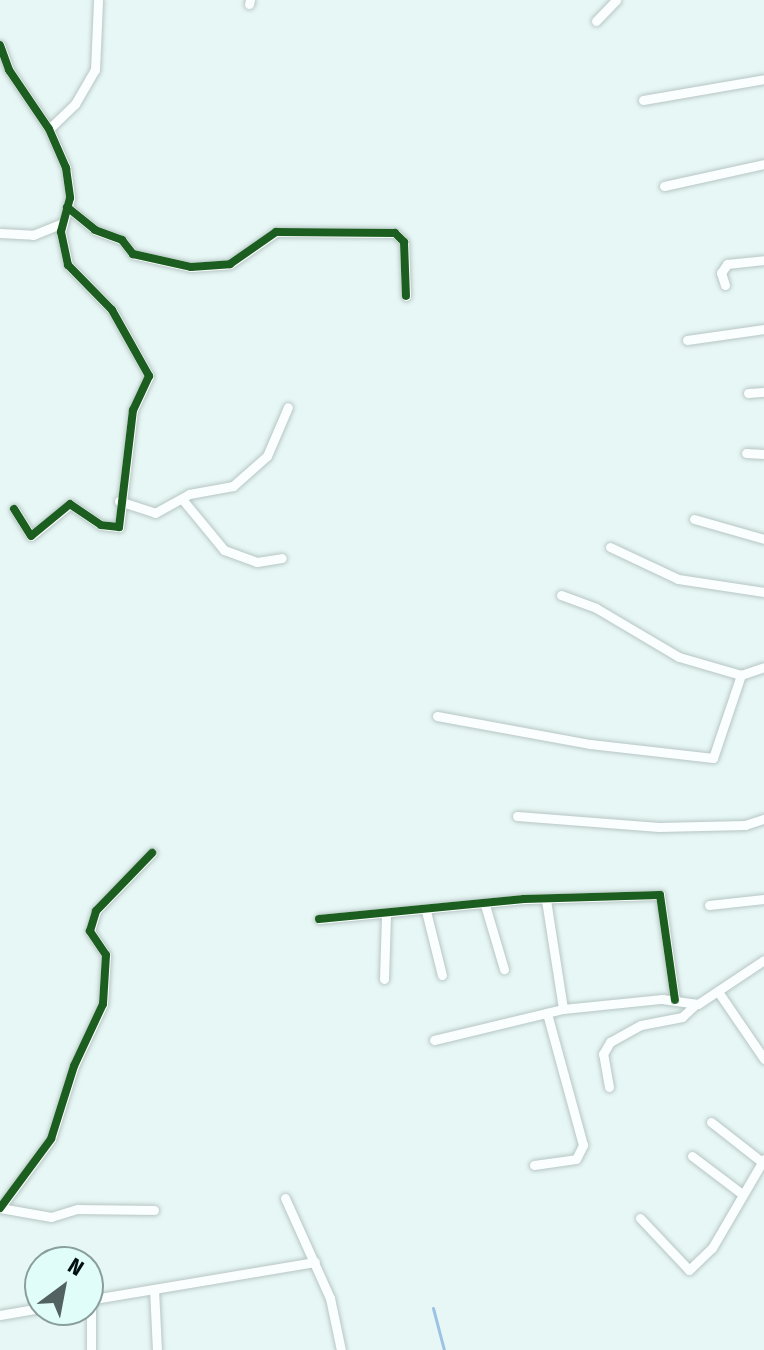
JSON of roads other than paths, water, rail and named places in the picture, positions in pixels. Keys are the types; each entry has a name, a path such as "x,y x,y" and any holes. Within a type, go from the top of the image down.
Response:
{"street":[{"path":"49,129 75,104 95,70 98,0"},
{"path":"596,21 616,0"},
{"path":"0,45 12,76 49,129 70,181 62,223 68,265 112,310 149,376 135,402 119,501 119,527 101,525 70,504 36,536 27,534 14,509"},
{"path":"643,100 764,79"},
{"path":"664,186 764,164"},
{"path":"67,207 95,230 125,243 131,253 191,267 230,264 276,232 395,233 404,242 406,296"},
{"path":"0,233 33,235 62,223"},
{"path":"725,285 721,273 727,264 764,260"},
{"path":"687,340 764,329"},
{"path":"748,393 764,392"},
{"path":"119,501 155,513 182,499 249,477 267,456 288,407"},
{"path":"746,453 764,454"},
{"path":"182,499 224,550 257,562 282,558"},
{"path":"694,519 764,539"},
{"path":"610,547 678,579 764,592"},
{"path":"561,595 596,608 679,657 741,675 764,667"},
{"path":"437,716 590,744 713,758 741,675"},
{"path":"517,816 659,827 745,825 764,819"},
{"path":"152,853 96,911 90,931 106,955 103,1004 74,1066 51,1139 0,1208 51,1217 78,1209 154,1210"},
{"path":"319,919 386,916 546,900 662,896 675,1000"},
{"path":"709,905 764,899"},
{"path":"546,900 563,1009"},
{"path":"485,905 504,969"},
{"path":"426,911 442,975"},
{"path":"384,979 386,916"},
{"path":"609,1087 603,1054 610,1042 641,1025 682,1017 695,1005 719,993 764,960"},
{"path":"719,993 764,1059"},
{"path":"434,1040 563,1009 675,1000 695,1005"},
{"path":"534,1165 576,1159 583,1145 547,1013"},
{"path":"640,1218 689,1270 712,1248 741,1193 763,1161 711,1122"},
{"path":"692,1156 741,1193"},
{"path":"285,1198 315,1262 341,1350"},
{"path":"104,1297 315,1262"},
{"path":"154,1289 157,1350"},
{"path":"0,1315 24,1311"},
{"path":"90,1326 91,1350"}],"waterway":[{"path":"433,1308 444,1350"}]}
